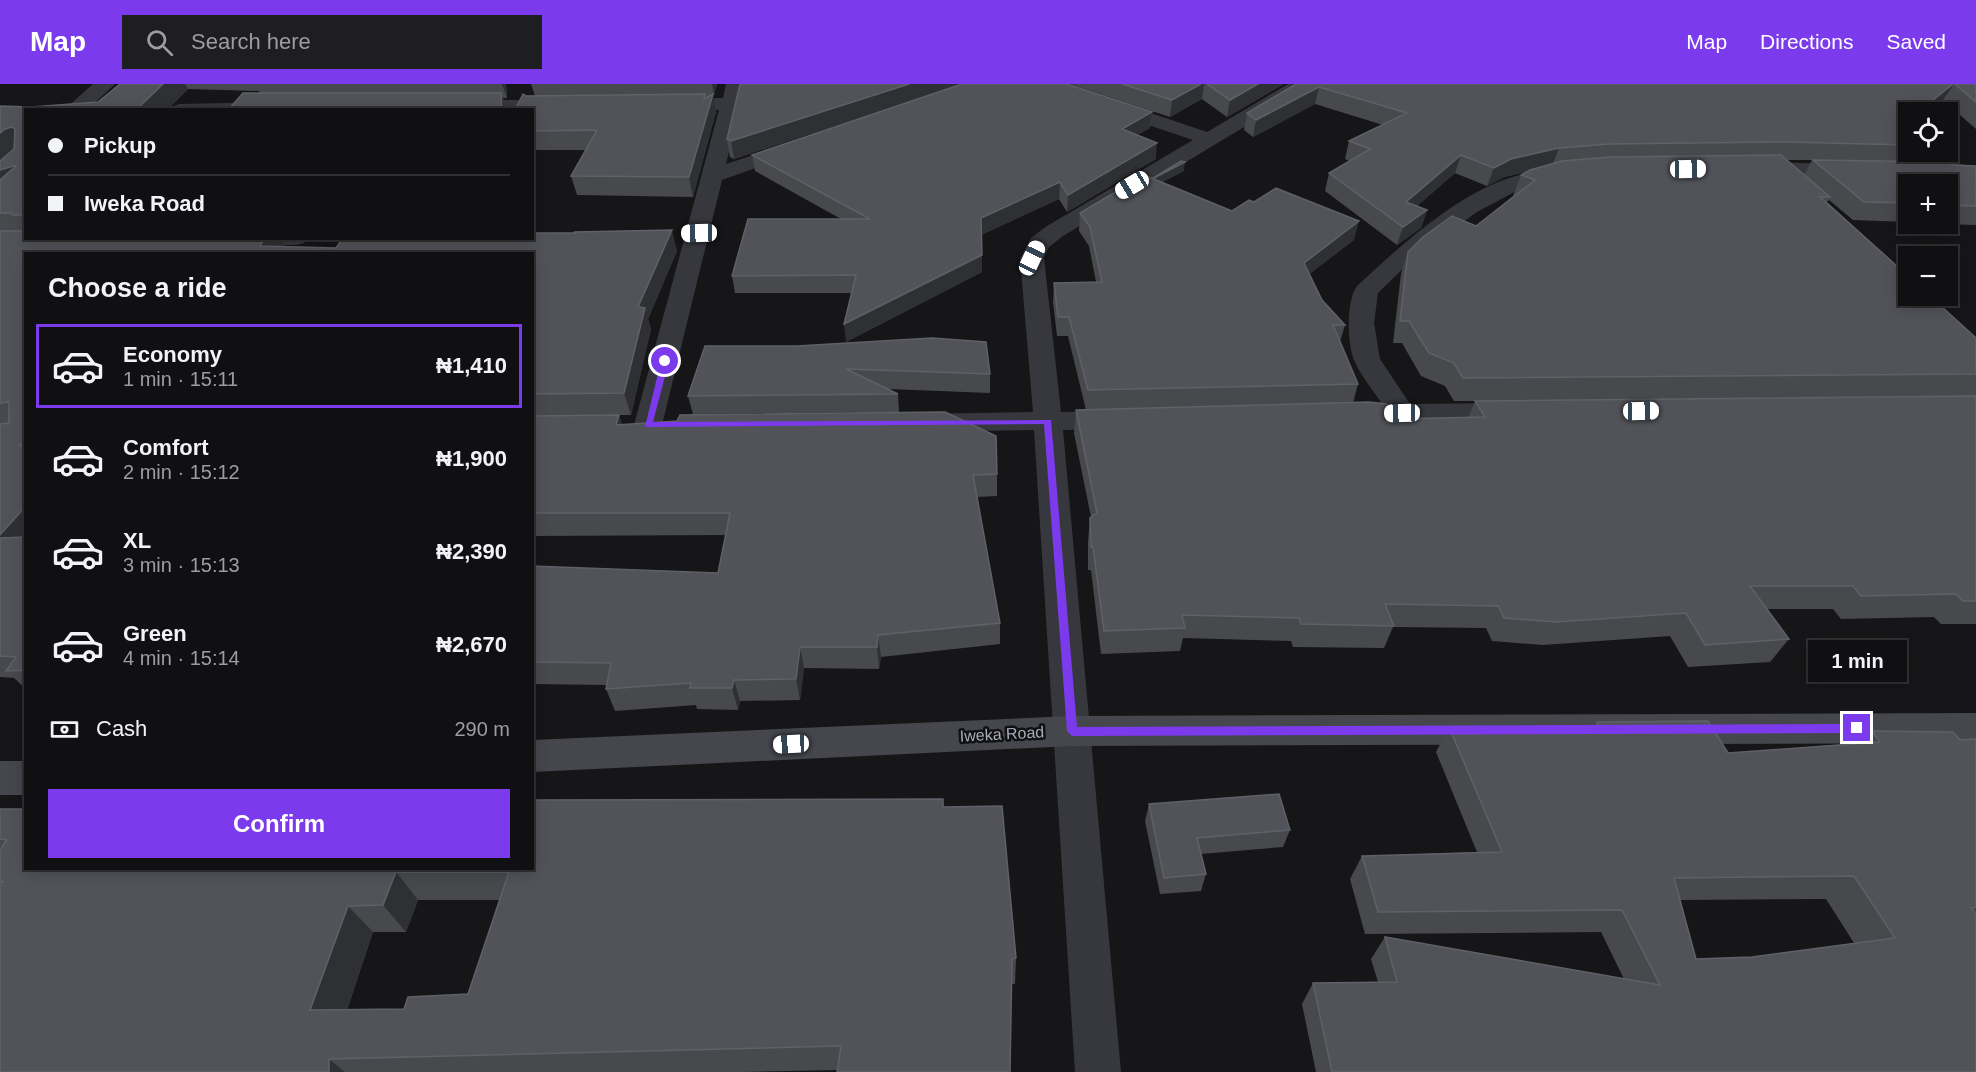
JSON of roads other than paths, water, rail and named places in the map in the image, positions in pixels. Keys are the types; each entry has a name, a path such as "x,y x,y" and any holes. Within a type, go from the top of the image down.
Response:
{"main road":[{"name":"Iweka Road","path":"534,756 1072,731 1976,728"},
{"path":"0,778 24,778"}],"street":[{"path":"76,108 105,84"},
{"path":"1098,1072 1048,422 1032,258 1039,243 1055,231 1302,84"},
{"path":"648,105 733,94 714,175 687,233 648,425"},
{"path":"1092,100 1209,139"},
{"path":"448,106 577,105"},
{"path":"257,108 295,107"},
{"path":"714,175 813,142"},
{"path":"1775,168 1802,191"},
{"path":"1729,169 1870,170"},
{"path":"1402,413 1368,359 1360,322 1366,291 1407,252 1469,207 1513,184 1553,174 1582,172"},
{"path":"1319,415 1545,412"},
{"path":"895,423 1142,419"}]}
